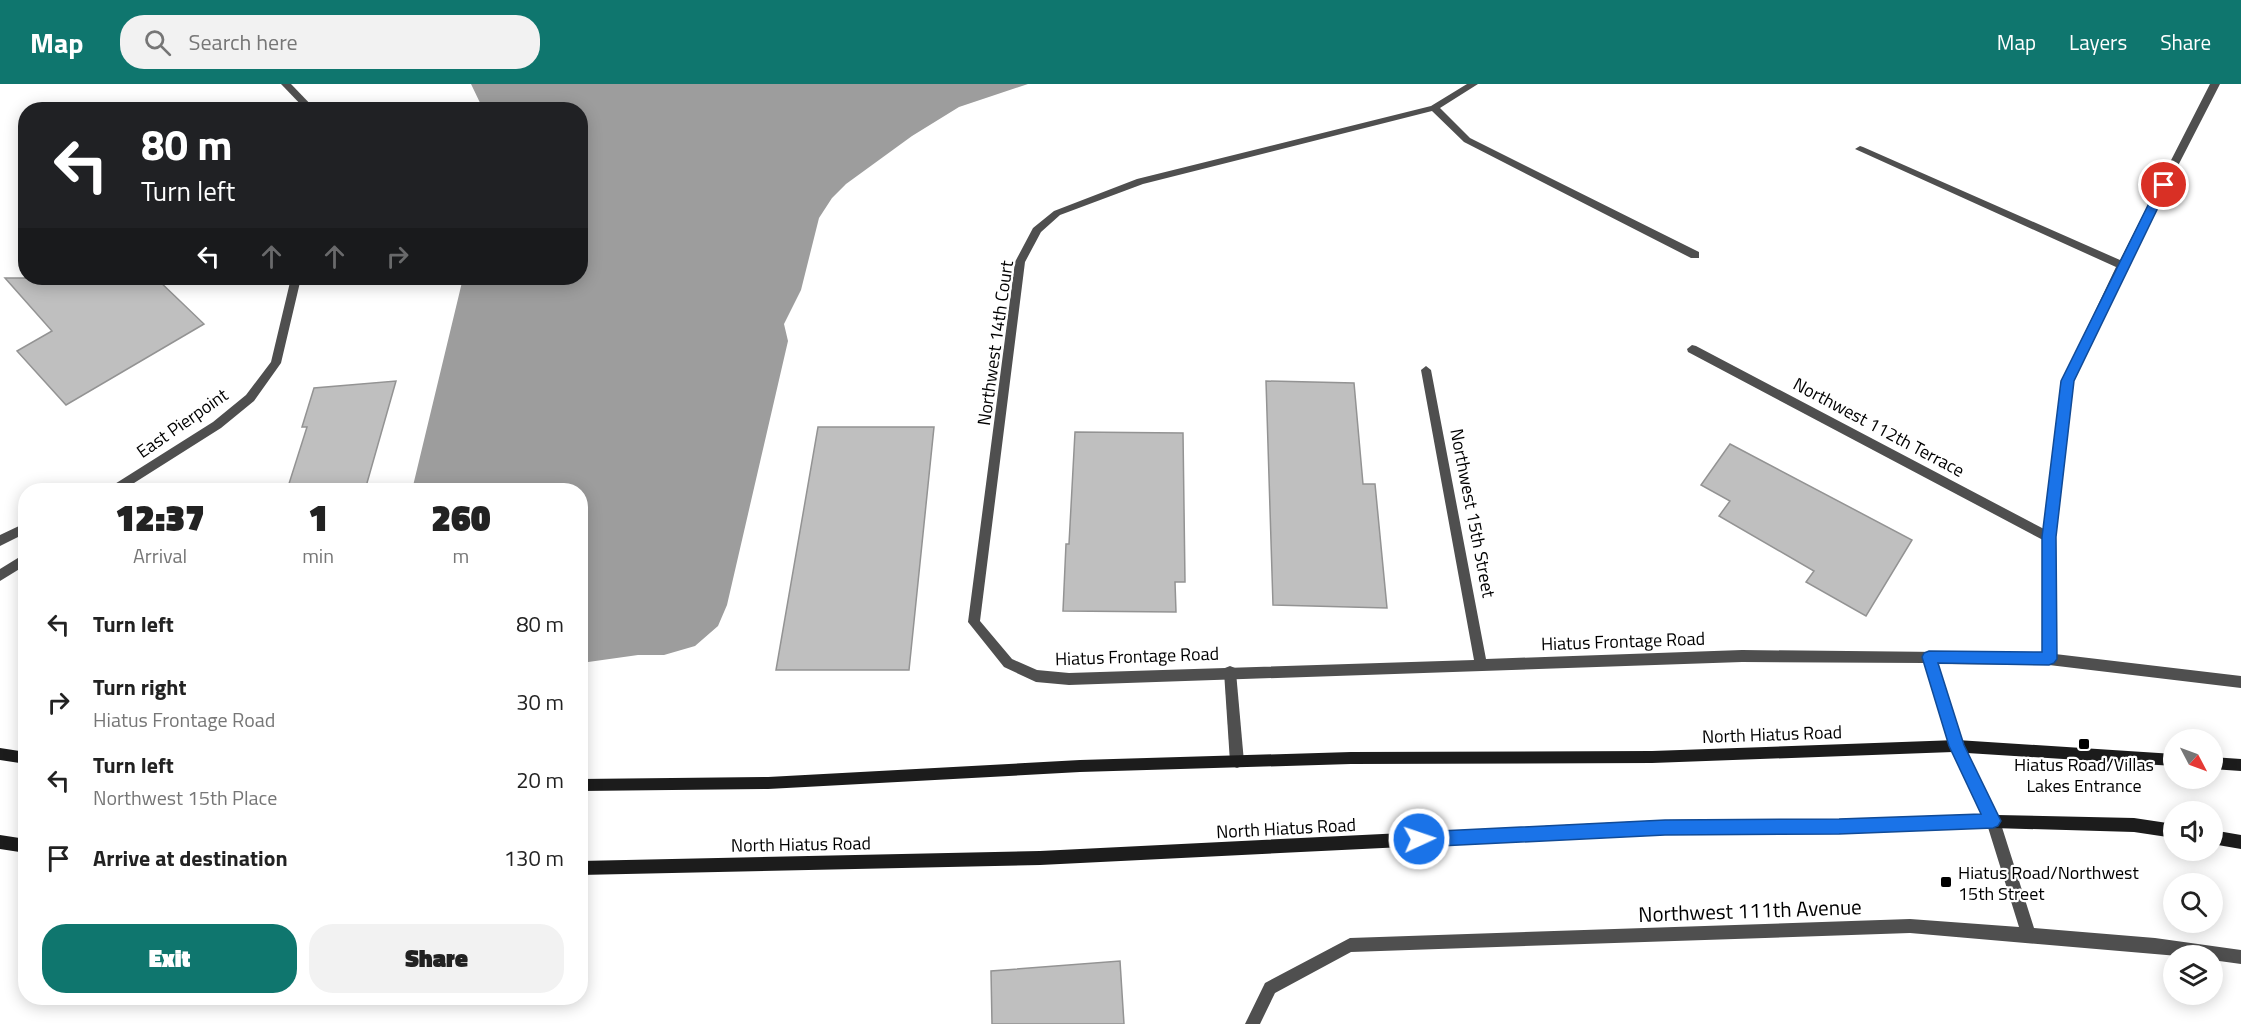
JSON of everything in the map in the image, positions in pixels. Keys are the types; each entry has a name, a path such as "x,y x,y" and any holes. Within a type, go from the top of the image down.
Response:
{"main road":[{"name":"North Hiatus Road","path":"588,785 768,783 1080,766 1351,758 1652,757 1957,746 2163,759"},
{"path":"1957,746 1993,821"},
{"path":"0,754 18,757"},
{"path":"2223,764 2241,765"},
{"name":"North Hiatus Road","path":"588,868 1040,858 1665,827 1839,826 1993,821 2134,825 2163,829"},
{"path":"2223,839 2241,842"},
{"path":"0,842 18,845"}],"street":[{"path":"286,84 304,102"},
{"name":"Northwest 14th Court","path":"1008,663 974,622 1020,262 1037,230 1057,213 1140,180 1434,108 1473,84"},
{"path":"2049,659 2049,537 2067,381 2122,265 2215,84"},
{"path":"1434,108 1467,140 1695,255"},
{"path":"1860,149 2122,265"},
{"name":"East Pierpoint","path":"125,483 217,425 250,398 276,363 294,285"},
{"name":"Northwest 112th Terrace","path":"1692,349 2049,537"},
{"name":"Northwest 15th Street","path":"1426,370 1481,664"},
{"path":"0,541 18,532"},
{"path":"0,576 18,564"},
{"name":"Hiatus Frontage Road","path":"1008,663 1036,676 1068,679 1742,656 1929,657 2049,659 2241,682"},
{"path":"1929,657 1957,746"},
{"path":"1230,672 1237,762"},
{"path":"1993,821 2030,935"},
{"name":"Northwest 111th Avenue","path":"1252,1024 1270,988 1350,945 1910,926 2155,945 2241,957"}],"shaded area":[{"path":"471,84 1028,84 959,107 912,136 846,184 832,198 819,218 801,290 784,324 788,341 727,605 718,626 695,646 664,655 638,655 588,662 588,483 414,483 461,285 588,285 588,102 480,102"}],"building":[{"path":"5,278 18,278 18,285 163,285 204,324 66,405 17,351 52,331"},
{"path":"396,381 367,483 289,483 307,427 302,427 314,388"},
{"path":"1266,381 1354,383 1363,484 1375,484 1387,608 1273,605"},
{"path":"818,427 934,427 909,670 776,670"},
{"path":"1075,432 1183,433 1185,582 1175,582 1176,612 1063,611"},
{"path":"1730,444 1912,540 1866,616 1806,582 1814,571 1719,516 1730,501 1701,485"},
{"path":"1120,961 1124,1024 992,1024 991,971"}],"place":[{"name":"Hiatus Road/Villas Lakes Entrance","path":"2084,744"},
{"name":"Hiatus Road/Northwest 15th Street","path":"1946,882"}],"route":[{"path":"1419,839 1665,827 1839,826 1993,821 1957,746 1943,708 1929,657 2049,659 2049,537 2067,381 2122,265 2164,185"}]}
